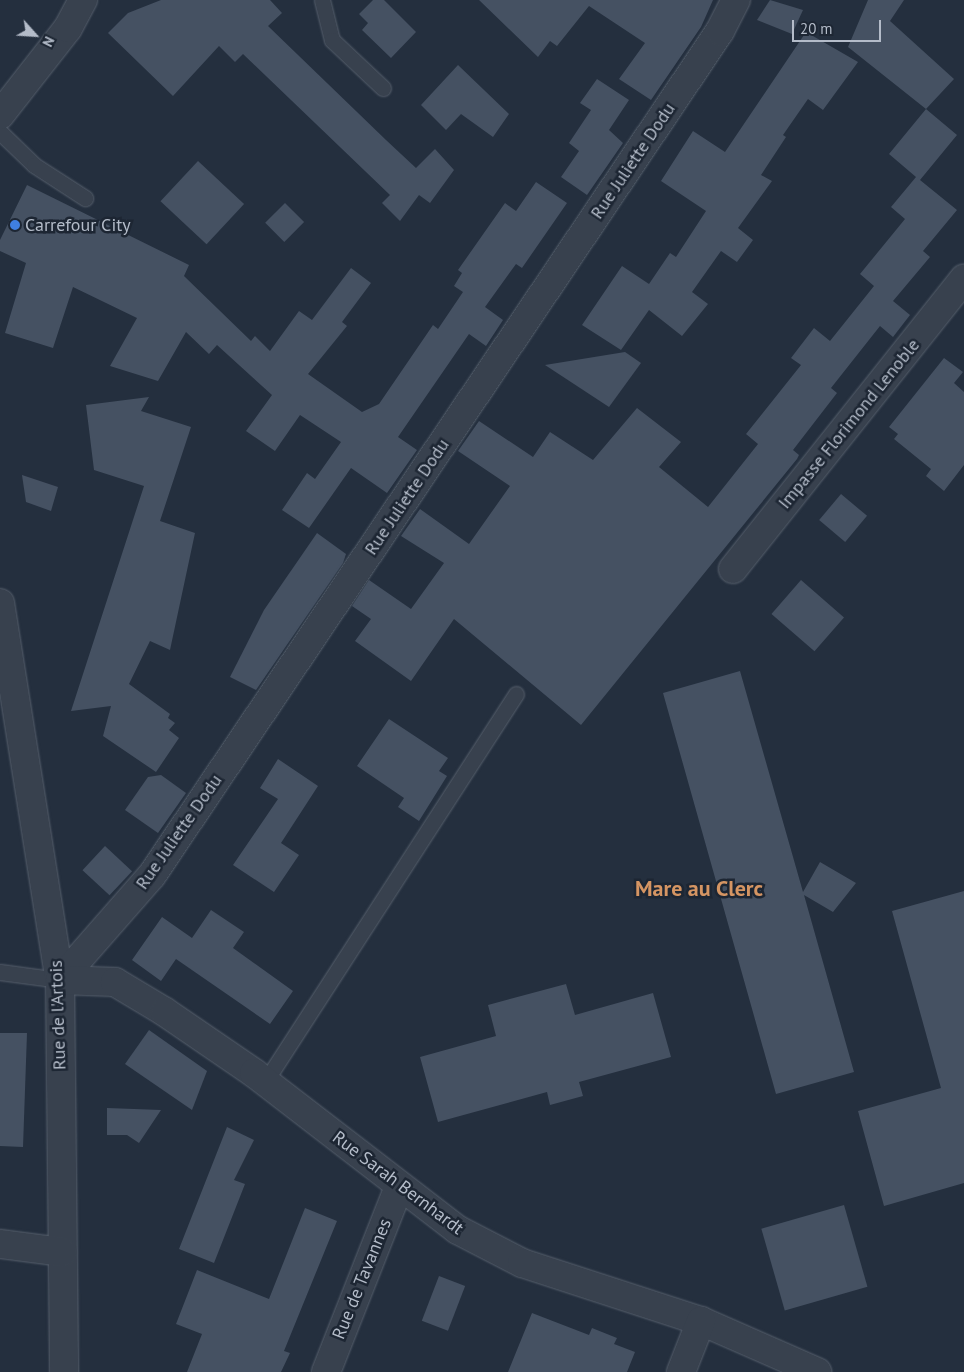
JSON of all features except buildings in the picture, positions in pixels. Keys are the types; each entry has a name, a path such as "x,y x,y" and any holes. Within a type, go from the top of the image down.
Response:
{"street":[{"path":"0,115 68,28 83,0"},
{"path":"68,28 105,0"},
{"name":"Rue Juliette Dodu","path":"60,980 152,876 720,31 736,0"},
{"path":"0,89 28,78"},
{"name":"Impasse Florimond Lenoble","path":"733,569 964,279"},
{"name":"Rue de l'Artois","path":"0,603 60,980 64,1372"},
{"name":"Rue Sarah Bernhardt","path":"60,980 115,982 265,1082 399,1187 458,1230 522,1263 701,1321 817,1372"},
{"name":"Rue de Tavannes","path":"326,1372 399,1187"},
{"path":"0,1244 62,1252"},
{"path":"680,1372 701,1321"}],"lane":[{"path":"322,0 332,40 383,88"},
{"path":"0,132 34,165 86,198"},
{"path":"265,1082 516,694"},
{"path":"0,972 60,980"}],"place":[{"name":"Carrefour City","path":"15,225"}],"district":[{"name":"Mare au Clerc","path":"699,889"}]}
